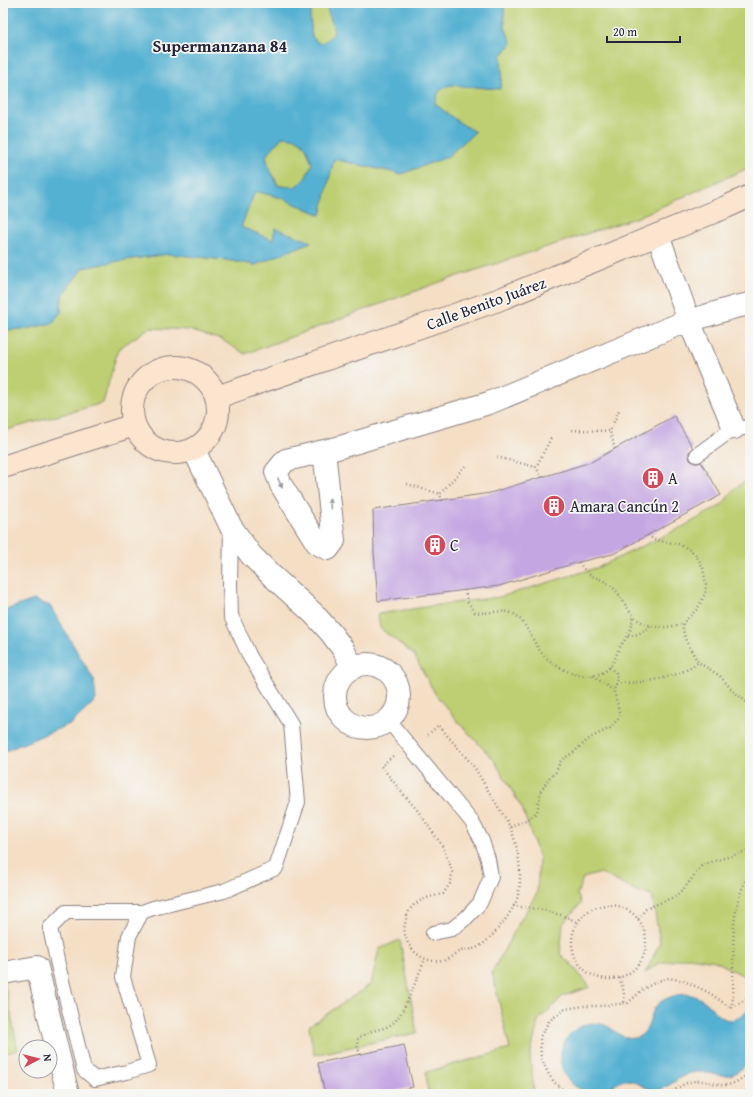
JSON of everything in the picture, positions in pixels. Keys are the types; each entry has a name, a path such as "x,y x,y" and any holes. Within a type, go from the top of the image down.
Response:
{"street":[{"name":"Calle Benito Juárez","path":"217,397 498,300 750,196"},
{"path":"658,235 689,321 742,428"},
{"path":"324,452 489,403 682,323 750,304"},
{"path":"175,366 188,368 201,374 211,385 217,397 219,410 217,422 212,434 204,443 194,450 180,454 166,453 152,447 141,438 134,426 131,412 133,398 139,385 149,375 161,368 175,366"},
{"path":"3,467 134,426"},
{"path":"194,450 231,527 251,555 313,613 343,649 353,668"},
{"path":"363,664 374,665 384,669 392,676 397,686 399,696 398,707 392,717 388,720 375,728 364,728 354,726 345,720 339,712 335,702 335,692 344,674 363,664"},
{"path":"3,973 37,967 68,1094"}],"lane":[{"path":"697,455 742,428"},
{"path":"142,912 129,936 123,976 150,1065 128,1072 95,1079 84,1070 50,928 66,912 142,912 224,891 276,868 298,802 291,724 250,657 231,616 231,527"},
{"path":"388,720 472,822 482,841 488,859 491,877 480,903 466,918 452,929 433,933"}],"path":[{"path":"615,449 610,431 619,410"},
{"path":"572,430 610,431"},
{"path":"536,467 551,438"},
{"path":"496,457 536,467 542,478"},
{"path":"440,494 464,466"},
{"path":"407,484 440,494"},
{"path":"440,494 442,501"},
{"path":"579,562 588,574 604,580 617,591 632,614 640,622 651,626 671,626 683,623 697,609 705,594 706,585 703,568 695,554 687,548 678,544 654,540 648,534"},
{"path":"465,590 467,601 475,612 482,614 512,613 524,623 537,647 553,664 574,674 585,676 593,676 609,667 628,636 632,625 632,614"},
{"path":"683,623 682,630 686,642 698,662 720,676 732,690 750,705"},
{"path":"628,636 642,632 651,626"},
{"path":"615,684 622,682 641,682 669,676 684,671 694,666 698,662"},
{"path":"510,827 528,819 537,812 541,791 549,778 556,772 562,759 571,754 590,738 610,728 619,718 619,711 614,691 617,678 616,673 609,667"},
{"path":"593,676 614,691"},
{"path":"438,726 474,767 510,827 520,860 520,874 518,895 503,923 491,938 475,948 459,951 452,957 434,961 425,959 416,954 408,946 404,936 404,925 407,915 413,906 421,900 431,896 443,894 451,882 452,872 443,847 418,811 382,766 438,726"},
{"path":"638,919 646,909 676,896 687,885 702,864 750,850"},
{"path":"731,1008 733,994 734,926 736,909 743,886 750,872"},
{"path":"513,906 539,909 561,915 578,922"},
{"path":"617,906 628,911 638,919 644,930 646,942 644,954 639,965 630,973 619,978 607,980 595,977 584,970 577,961 572,949 572,937 578,922 583,915 593,908 617,906"},
{"path":"360,1055 357,1045 358,1038 393,1023 401,1012 425,959"},
{"path":"619,978 623,986 624,1004"},
{"path":"567,1094 549,1075 541,1058 540,1037 549,1021 565,1009 583,1006 602,1006 628,1003 643,989 658,981 669,978 684,981 708,992 731,1008"},
{"path":"731,1008 750,997"},
{"path":"669,1094 686,1083 697,1080 722,1085 731,1084 750,1072"},
{"path":"616,1094 629,1091 638,1094"}],"green space":[{"path":"315,3 325,3 334,33 320,44 312,37 310,17 313,5"},
{"path":"504,3 750,3 750,167 638,217 437,283 245,354 222,340 189,330 149,328 118,349 103,403 3,431 3,330 26,329 52,323 61,312 62,295 83,268 118,261 169,254 226,260 255,265 311,242 275,229 273,240 241,227 255,191 282,198 321,215 333,159 401,174 447,157 475,132 457,121 435,104 439,90 450,85 500,89 502,73 501,56 512,43 505,28"},
{"path":"282,137 297,138 306,146 312,164 305,179 295,187 279,186 269,168 266,156"},
{"path":"750,481 750,979 715,961 689,957 657,964 645,973 660,943 652,895 637,892 601,873 583,878 577,894 581,903 563,924 560,954 572,965 590,987 563,996 538,1021 530,1057 534,1090 529,1094 428,1094 426,1072 510,1049 492,972 537,893 539,857 522,808 494,760 460,724 436,695 414,655 380,628 378,614 500,597 599,567 684,526 722,505 734,489 744,482"},
{"path":"400,940 417,1033 314,1055 309,1026 371,984 379,949"},
{"path":"3,980 4,980 18,1050 3,1054"}],"sand":[{"path":"750,1088 750,1094 692,1094 702,1091 738,1093"}],"water":[{"path":"3,3 315,3 312,5 310,17 312,37 320,44 334,33 325,3 504,3 505,28 512,43 501,56 502,73 500,89 450,85 439,91 435,104 457,121 475,132 447,157 401,174 334,159 321,215 282,198 255,191 241,227 273,240 275,228 311,242 255,265 226,260 169,254 118,261 83,268 62,295 61,312 52,323 26,329 3,330","holes":["282,137 290,138 303,143 308,151 312,164 305,179 295,187 278,186 269,168 266,156"]},
{"path":"34,600 50,606 94,680 96,700 72,723 3,752 3,611"},
{"path":"686,994 696,996 704,1001 724,1019 737,1019 741,1017 750,1007 750,1062 737,1072 728,1075 717,1075 702,1072 687,1074 659,1090 649,1089 633,1081 624,1080 605,1090 588,1092 575,1086 567,1079 561,1060 562,1050 565,1040 572,1032 586,1024 598,1024 610,1028 623,1037 635,1038 640,1036 647,1028 652,1013 658,1004 671,997"}],"building":[{"name":"Amara Cancún 2","path":"674,416 693,448 689,452 690,460 694,463 701,462 721,495 613,554 579,562 499,586 378,601 374,552 373,510 490,493 591,462"},
{"path":"404,1045 413,1087 384,1094 325,1094 318,1063"}],"place":[{"name":"A","path":"653,478"},
{"name":"Amara Cancún 2","path":"554,506"},
{"name":"C","path":"435,545"}],"district":[{"name":"Supermanzana 84","path":"220,45"}]}
